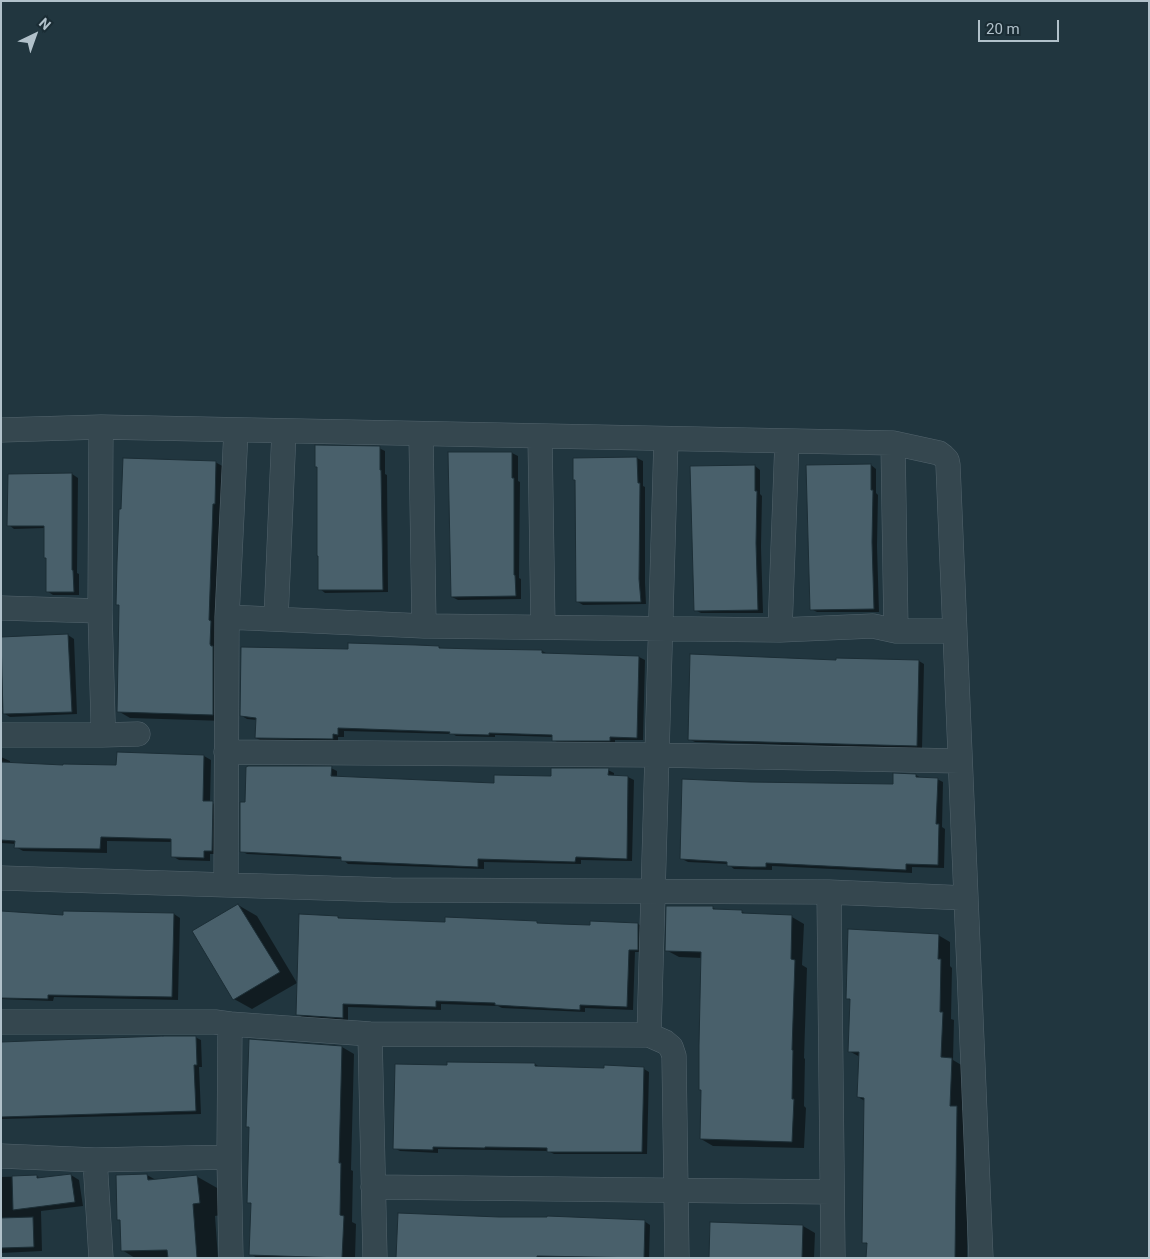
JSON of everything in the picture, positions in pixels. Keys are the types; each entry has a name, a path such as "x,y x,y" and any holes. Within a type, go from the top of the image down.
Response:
{"street":[{"path":"101,427 100,610 102,735"},
{"path":"1,430 101,427 893,443 939,453 946,460 948,466 981,1258"},
{"path":"226,885 227,617 236,430"},
{"path":"276,619 284,431"},
{"path":"421,434 424,626"},
{"path":"540,436 543,627"},
{"path":"649,1036 666,439"},
{"path":"780,630 787,441"},
{"path":"893,443 896,631"},
{"path":"1,608 100,610"},
{"path":"227,617 424,626 780,630 873,626 896,631 954,631"},
{"path":"1,734 138,734"},
{"path":"226,752 656,755 960,761"},
{"path":"1,878 391,890 829,892 966,898"},
{"path":"829,892 833,1258"},
{"path":"1,1022 215,1022 370,1034 649,1036 669,1044 674,1056 677,1258"},
{"path":"230,1024 229,1157 231,1258"},
{"path":"370,1034 375,1258"},
{"path":"1,1156 95,1160 229,1157"},
{"path":"95,1160 101,1258"},
{"path":"373,1187 832,1192"}],"building":[{"path":"315,445 380,446 383,590 318,590 317,467 315,467"},
{"path":"448,452 512,452 516,596 451,597"},
{"path":"637,457 638,483 640,483 639,579 641,602 576,602 575,480 573,480 573,458"},
{"path":"123,458 216,461 209,620 211,621 210,644 213,646 213,715 117,712 119,605 116,605 117,562"},
{"path":"871,464 874,609 810,610 806,465"},
{"path":"755,465 758,610 694,611 690,466"},
{"path":"72,473 72,570 74,592 46,592 44,526 7,526 8,474"},
{"path":"68,634 72,712 3,714 1,637"},
{"path":"348,643 439,646 439,648 542,650 542,653 639,656 637,738 610,737 610,741 552,741 552,735 449,734 450,732 338,728 338,735 333,734 333,739 255,738 256,718 240,716 241,647 348,649"},
{"path":"690,654 836,660 836,658 919,660 917,746 688,740"},
{"path":"117,752 204,755 203,801 213,801 212,851 204,851 204,858 171,857 171,839 101,837 100,849 14,848 15,841 1,840 1,762 116,765"},
{"path":"332,766 331,776 494,783 494,775 551,776 551,768 609,768 608,775 628,776 627,859 576,857 575,862 478,859 478,867 341,861 341,857 240,852 240,802 245,802 246,767"},
{"path":"893,773 916,774 916,777 938,778 936,824 939,824 938,865 906,864 906,870 766,863 766,867 751,867 727,866 727,862 680,859 682,779 893,784"},
{"path":"238,904 280,972 233,1000 192,931"},
{"path":"666,906 713,906 713,909 742,910 742,913 792,915 791,959 795,960 792,1050 792,1099 794,1099 792,1142 700,1139 701,1090 699,1090 699,1045 701,952 665,951"},
{"path":"1,911 63,915 63,911 174,913 172,997 48,995 48,999 1,998"},
{"path":"299,914 338,916 338,918 445,922 445,917 590,925 590,921 638,923 638,950 629,950 627,1007 580,1005 580,1010 495,1005 495,1003 436,1001 436,1007 343,1004 343,1018 296,1015"},
{"path":"848,929 939,934 938,959 941,959 940,1012 943,1012 941,1057 952,1058 950,1106 957,1106 955,1258 866,1258 867,1243 862,1243 864,1098 857,1097 859,1052 848,1052 850,999 846,999"},
{"path":"196,1036 197,1065 194,1065 196,1111 1,1117 1,1042"},
{"path":"249,1039 342,1046 339,1163 341,1163 340,1215 344,1216 342,1258 249,1255 251,1203 247,1203 249,1127 246,1127"},
{"path":"447,1062 535,1063 535,1066 604,1068 604,1065 644,1067 642,1152 547,1152 547,1148 485,1147 433,1147 433,1150 393,1149 395,1064 447,1065"},
{"path":"71,1174 75,1202 13,1210 12,1176 37,1175 37,1178"},
{"path":"147,1174 148,1180 197,1175 200,1203 193,1204 197,1258 168,1258 167,1250 121,1251 120,1220 117,1220 116,1175"},
{"path":"398,1213 645,1220 644,1258 537,1256 537,1258 396,1258"},
{"path":"33,1217 34,1247 1,1248 1,1218"},
{"path":"710,1222 803,1225 802,1258 709,1258"}]}
